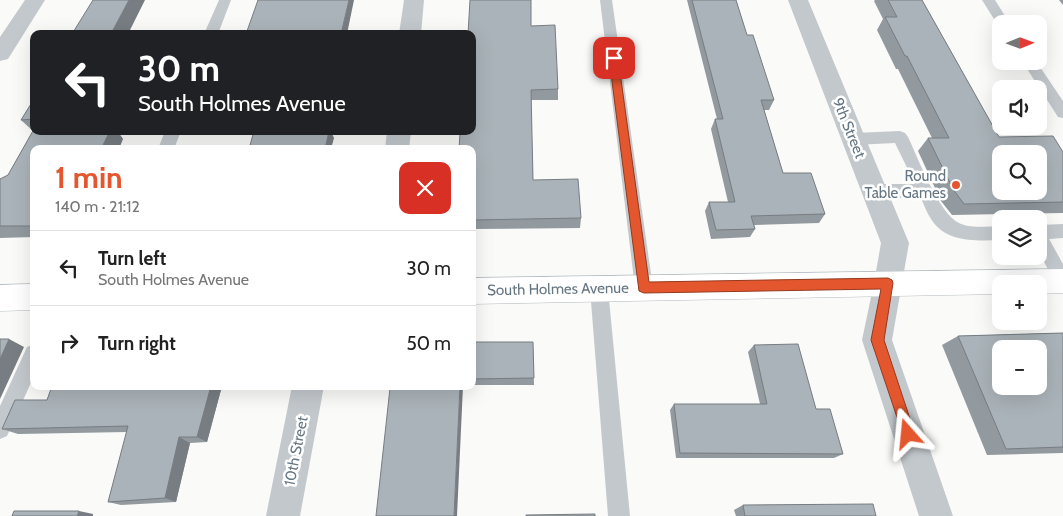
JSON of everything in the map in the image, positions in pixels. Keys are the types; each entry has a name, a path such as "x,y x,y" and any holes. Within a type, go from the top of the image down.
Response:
{"main road":[{"name":"South Holmes Avenue","path":"476,291 888,283 1063,282"},
{"path":"0,298 30,297"}],"street":[{"path":"0,54 35,0"},
{"path":"410,30 414,0"},
{"name":"9th Street","path":"798,0 895,243 878,340 936,516"},
{"name":"10th Street","path":"283,516 307,390"}],"lane":[{"path":"213,30 225,0"},
{"path":"606,0 644,288"},
{"path":"988,0 998,15"},
{"path":"1035,70 1063,113"},
{"path":"854,139 900,138 938,216 953,228 968,234 992,233"},
{"path":"875,191 926,191"},
{"path":"1047,232 1063,231"},
{"path":"1047,251 1063,282"},
{"path":"600,289 619,516"},
{"path":"0,429 30,362"}],"building":[{"path":"93,0 129,0 113,30 74,30"},
{"path":"258,0 349,0 342,30 247,30"},
{"path":"470,0 531,0 531,26 555,25 558,89 531,90 533,180 578,179 581,218 476,220 476,145 459,145 460,135 476,135 476,30 468,30"},
{"path":"692,0 736,0 747,35 753,35 774,100 761,100 783,173 811,173 825,214 751,216 755,229 716,230 709,202 735,202 715,119 723,119"},
{"path":"888,0 922,0 992,125 992,135 998,135 999,137 1053,136 1063,152 1063,202 964,204 953,189 928,138 949,138 885,17 897,17"},
{"path":"30,105 30,119 21,120"},
{"path":"31,135 108,135 103,145 30,145 30,226 0,226 0,179 8,175"},
{"path":"253,135 328,135 326,145 250,145"},
{"path":"1063,333 1063,447 1006,449 958,336"},
{"path":"0,339 9,339 0,359"},
{"path":"476,342 533,342 534,378 476,379"},
{"path":"798,344 816,409 830,409 843,454 680,453 674,404 767,404 754,345"},
{"path":"51,390 210,390 197,437 179,437 165,498 108,502 128,426 2,429 15,400 47,400"},
{"path":"390,390 460,390 454,516 376,516"},
{"path":"873,504 876,516 745,516 743,505"},
{"path":"14,511 79,511 77,516 12,516"},
{"path":"595,514 595,516 526,516 526,515"}],"place":[{"name":"Round Table Games","path":"956,185"}],"route":[{"path":"614,58 644,288 888,283 878,340 908,434"}]}
